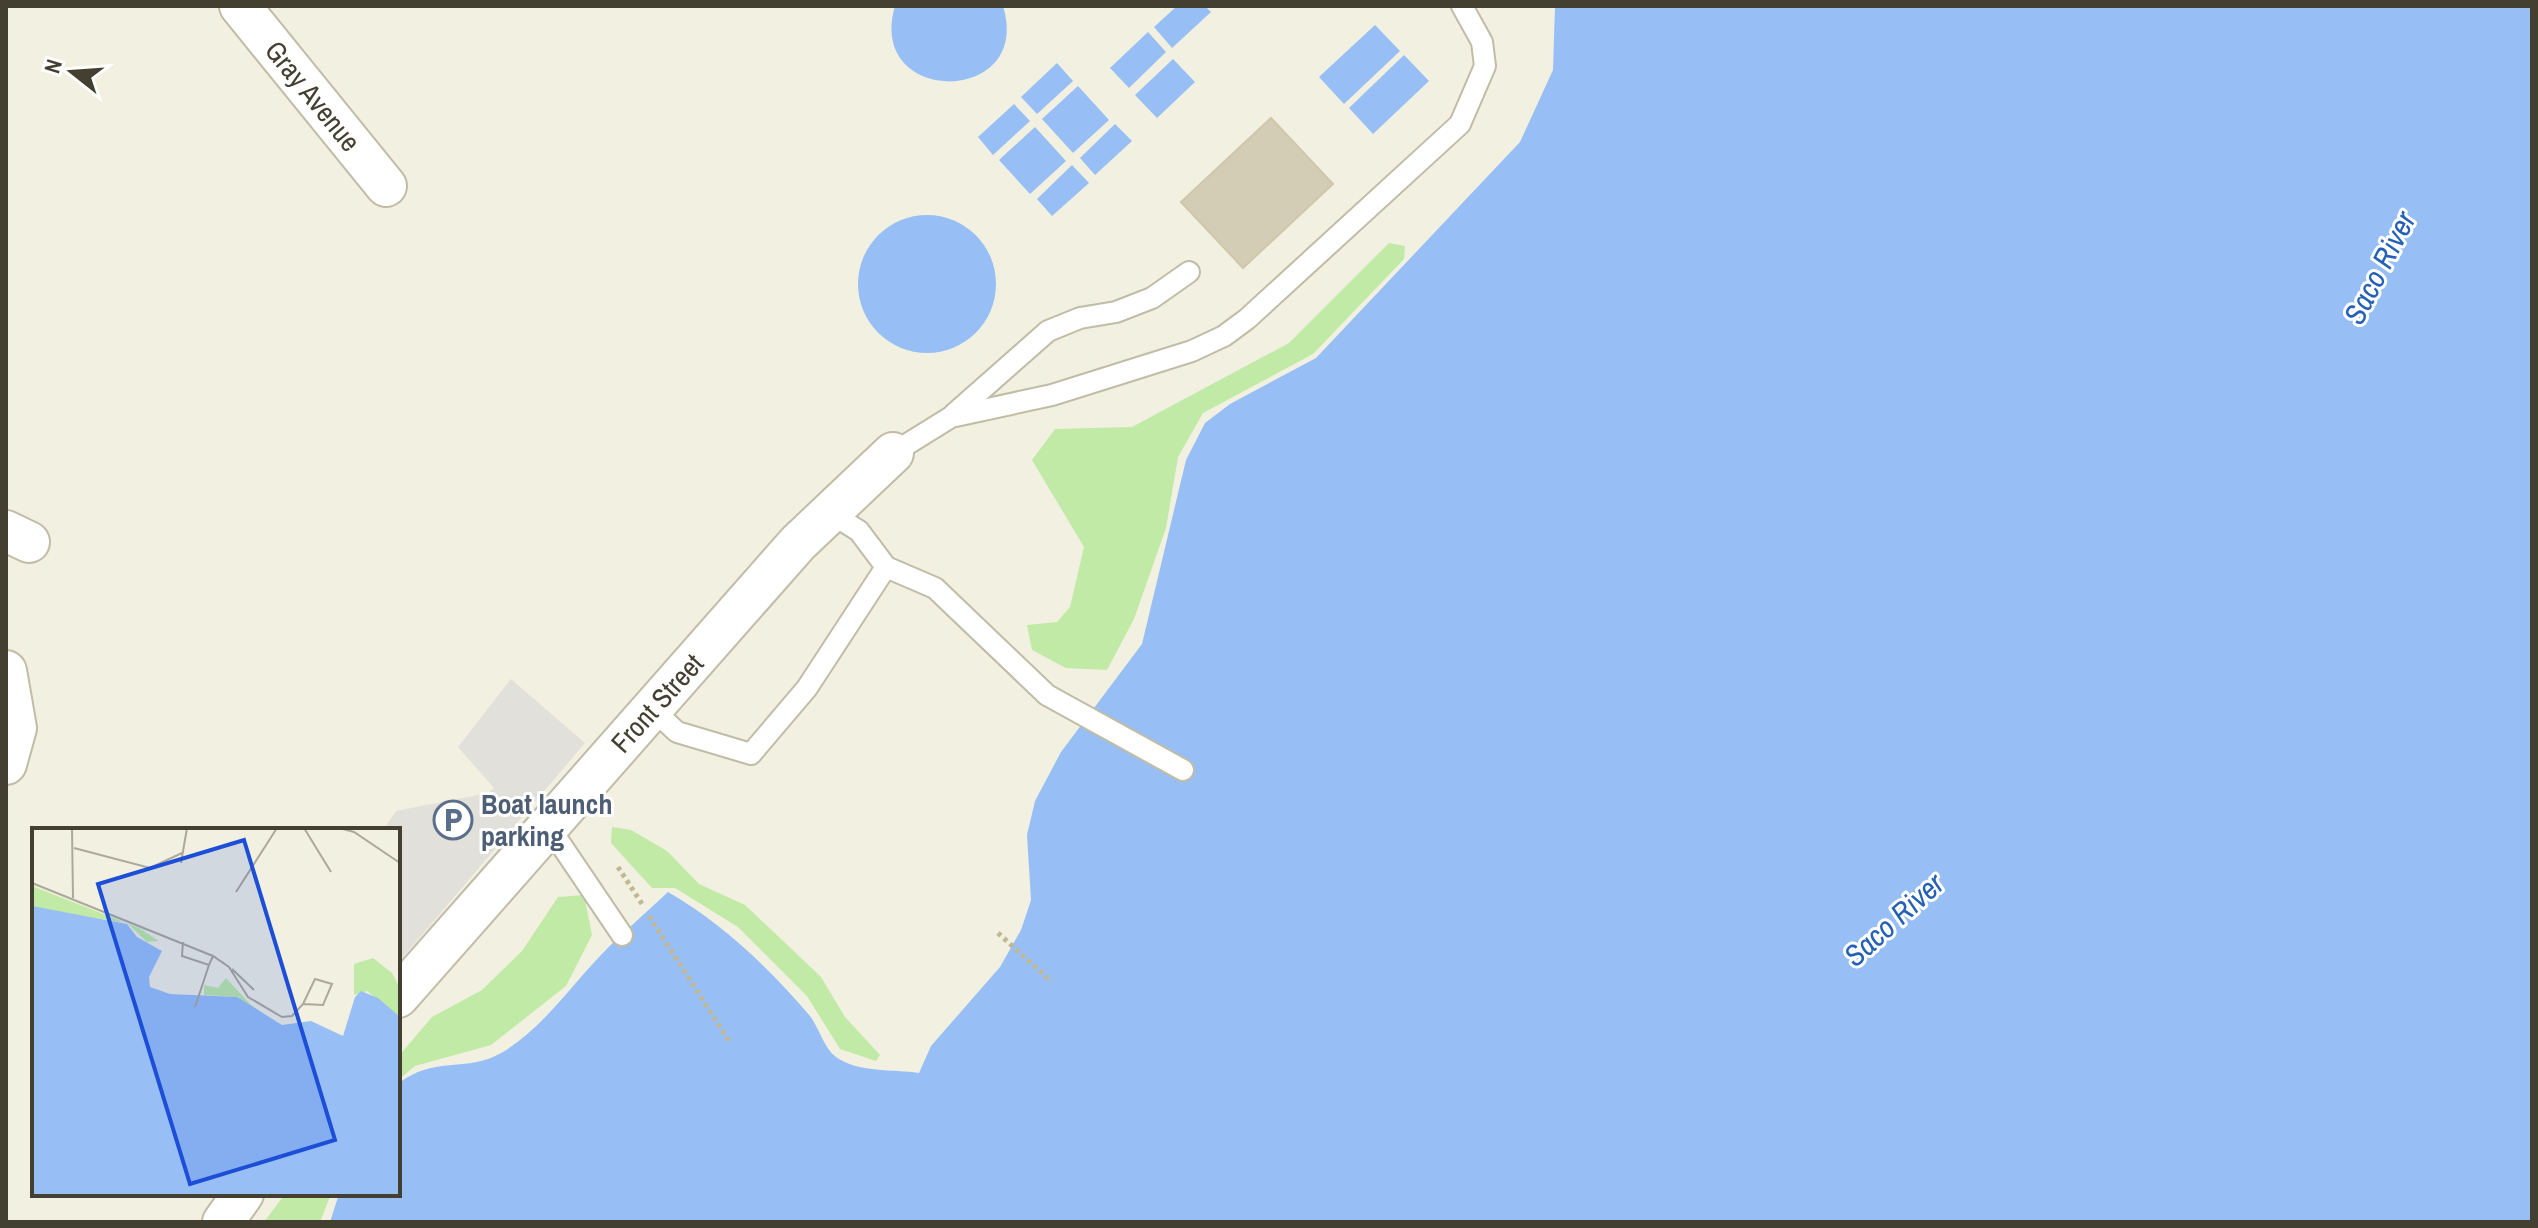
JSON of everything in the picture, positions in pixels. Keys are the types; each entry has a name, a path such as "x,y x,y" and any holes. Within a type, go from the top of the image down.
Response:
{"street":[{"name":"Gray Avenue","path":"240,6 386,186"},
{"name":"Front Street","path":"400,995 547,824 829,512 893,453"},
{"path":"6,671 16,728 6,764"},
{"path":"223,1222 242,1196"}],"lane":[{"path":"951,417 1052,395 1192,351 1224,336 1247,319 1460,124 1485,66 1482,42 1462,6"},
{"path":"893,453 951,417 1048,331 1080,318 1116,312 1152,298 1189,272"},
{"path":"829,512 859,531 886,567 935,588 1047,695 1183,770"},
{"path":"651,708 677,732 751,754 807,688 886,567"},
{"path":"547,824 622,935"}],"path":[{"path":"618,867 731,1044"},
{"path":"998,933 1052,982"}],"green space":[{"path":"1389,243 1405,246 1404,259 1313,354 1203,413 1178,457 1166,528 1134,619 1107,670 1066,668 1032,650 1027,625 1057,622 1070,607 1084,547 1032,460 1055,429 1132,427 1289,343"},
{"path":"612,827 631,830 667,851 699,884 745,905 821,977 845,1017 880,1055 876,1061 840,1049 807,996 738,927 675,888 652,888 611,843"},
{"path":"584,895 592,935 566,986 491,1045 415,1066 400,1078 400,1055 432,1017 482,990 522,951 558,897"},
{"path":"284,1196 330,1196 320,1222 264,1222"}],"shaded area":[{"name":"Boat launch parking","path":"511,679 585,743 400,961 400,828 384,828 396,811 488,793 494,788 458,747"}],"water":[{"path":"895,6 1003,6 1006,39 995,62 975,77 949,81 924,77 904,63 892,39"},
{"path":"1177,6 1205,6 1211,12 1172,48 1154,27"},
{"name":"Saco River","path":"1555,6 2532,6 2532,1222 330,1222 338,1196 400,1196 400,1083 424,1070 488,1059 516,1043 542,1020 609,947 668,892 726,932 761,964 810,1016 836,1057 865,1068 919,1073 931,1046 1000,967 1021,930 1031,900 1027,835 1035,801 1061,752 1142,644 1186,460 1205,423 1230,404 1316,358 1520,142 1553,70"},
{"path":"1375,25 1400,51 1344,104 1319,77"},
{"path":"1148,32 1166,52 1129,88 1110,68"},
{"path":"1404,55 1429,81 1373,134 1349,108"},
{"path":"1173,59 1195,82 1157,118 1135,95"},
{"path":"1057,63 1073,81 1037,114 1021,97"},
{"path":"1078,86 1109,120 1073,153 1042,119"},
{"path":"1014,104 1030,121 993,155 978,137"},
{"path":"1115,124 1132,141 1095,175 1080,158"},
{"path":"1035,127 1066,161 1030,194 999,160"},
{"path":"1072,165 1089,183 1052,216 1037,199"},
{"path":"927,215 953,220 976,235 991,258 996,284 991,310 976,333 953,348 927,353 901,348 878,333 863,310 858,284 863,258 878,235 901,220"}],"building":[{"path":"1271,118 1333,184 1243,268 1181,202"}],"place":[{"name":"Boat launch parking","path":"453,820"}]}
